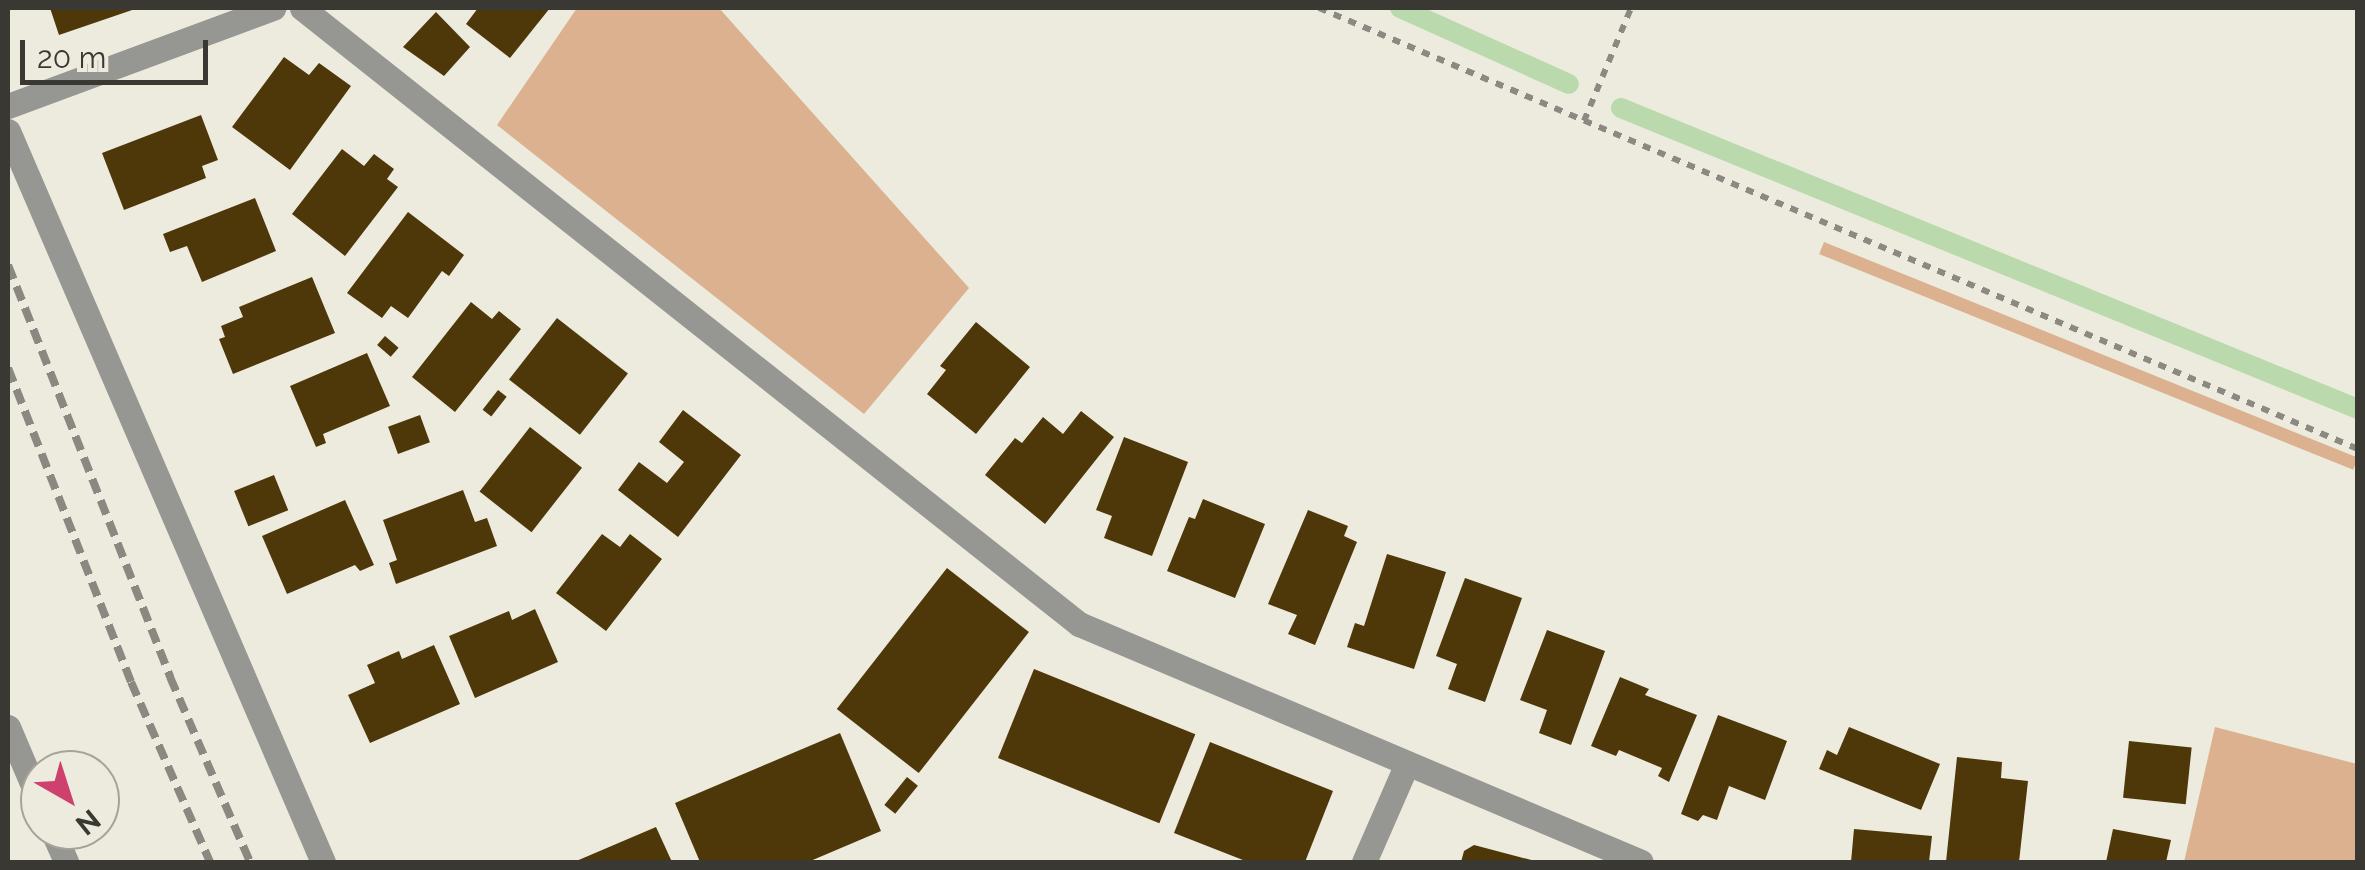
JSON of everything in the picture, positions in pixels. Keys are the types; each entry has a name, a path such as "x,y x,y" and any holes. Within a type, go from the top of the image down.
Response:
{"street":[{"path":"8,106 273,8"},
{"path":"302,8 1078,624 1640,862"},
{"path":"8,132 323,862"},
{"path":"8,727 20,755"},
{"path":"1364,862 1406,766"}],"path":[{"path":"1320,8 2358,448"},
{"path":"1584,120 1631,8"}],"shaded area":[{"path":"577,8 719,8 969,288 864,414 497,125"},
{"path":"1824,242 2358,458 2353,470 1819,254"},
{"path":"2215,727 2357,764 2357,862 2184,862"}],"building":[{"path":"50,8 138,8 59,35"},
{"path":"478,8 550,8 510,58 466,24"},
{"path":"436,12 470,47 444,76 403,47"},
{"path":"284,57 309,75 319,63 351,86 290,170 232,127"},
{"path":"201,115 218,160 202,166 206,178 124,210 102,153"},
{"path":"342,149 364,166 374,154 394,169 387,179 398,187 345,256 292,214"},
{"path":"255,198 276,251 202,282 187,246 170,252 163,234"},
{"path":"408,212 464,255 449,276 442,271 408,318 391,306 382,318 347,293"},
{"path":"312,277 335,333 233,374 219,339 225,337 221,326 243,317 239,307"},
{"path":"471,302 492,319 499,311 521,329 455,412 412,377"},
{"path":"557,318 628,373 580,435 509,379"},
{"path":"976,322 1030,367 976,434 927,394 946,370 940,366"},
{"path":"385,336 399,348 391,357 377,345"},
{"path":"367,353 390,406 323,434 326,443 316,447 290,386"},
{"path":"498,390 507,397 491,416 483,410"},
{"path":"683,410 741,455 678,537 618,490 639,462 667,483 684,462 659,442"},
{"path":"1081,411 1114,437 1045,524 985,475 1015,438 1022,443 1043,417 1063,434"},
{"path":"420,415 430,442 398,454 388,427"},
{"path":"530,427 582,468 532,532 480,492"},
{"path":"1124,437 1188,462 1152,556 1104,538 1112,516 1096,510"},
{"path":"274,475 288,510 248,526 234,491"},
{"path":"463,490 475,522 487,518 497,546 396,584 389,563 397,560 383,520"},
{"path":"1203,499 1265,524 1235,598 1167,571 1189,517 1195,519"},
{"path":"345,500 374,565 360,571 355,565 287,594 262,536"},
{"path":"1308,510 1348,526 1344,536 1357,542 1315,645 1288,634 1297,615 1268,604"},
{"path":"602,534 620,547 630,534 662,559 606,631 556,593"},
{"path":"1387,554 1446,572 1414,669 1347,647 1355,623 1364,626"},
{"path":"947,568 1029,632 919,773 837,709"},
{"path":"1465,578 1522,598 1485,702 1448,689 1457,664 1436,656"},
{"path":"535,609 558,662 475,698 449,636 509,611 512,620"},
{"path":"1547,630 1605,651 1571,745 1539,733 1547,710 1520,700"},
{"path":"434,645 460,704 370,743 348,695 375,683 367,665 399,651 402,659"},
{"path":"1034,669 1195,734 1159,823 998,758"},
{"path":"1620,677 1649,689 1645,695 1697,715 1669,782 1658,776 1662,768 1619,750 1616,756 1591,746"},
{"path":"1718,715 1787,741 1765,800 1729,786 1717,820 1703,815 1698,821 1681,814"},
{"path":"1849,727 1940,764 1921,810 1819,769 1827,750 1837,755"},
{"path":"840,733 881,831 808,862 700,862 675,803"},
{"path":"2129,741 2192,748 2186,804 2123,798"},
{"path":"1210,742 1333,791 1305,862 1248,862 1174,833"},
{"path":"1957,757 2002,762 2001,778 2028,781 2019,862 1946,862"},
{"path":"907,777 918,786 895,814 884,805"},
{"path":"656,827 672,862 574,862"},
{"path":"1854,829 1932,836 1929,862 1851,862"},
{"path":"2113,829 2171,840 2166,862 2106,862"},
{"path":"1474,845 1535,862 1461,862 1464,851"}],"waterway":[{"path":"1400,8 1569,84"},
{"path":"1621,108 2358,409"}],"railway":[{"path":"8,265 170,677 250,862"},
{"path":"8,368 131,682 210,862"}]}
